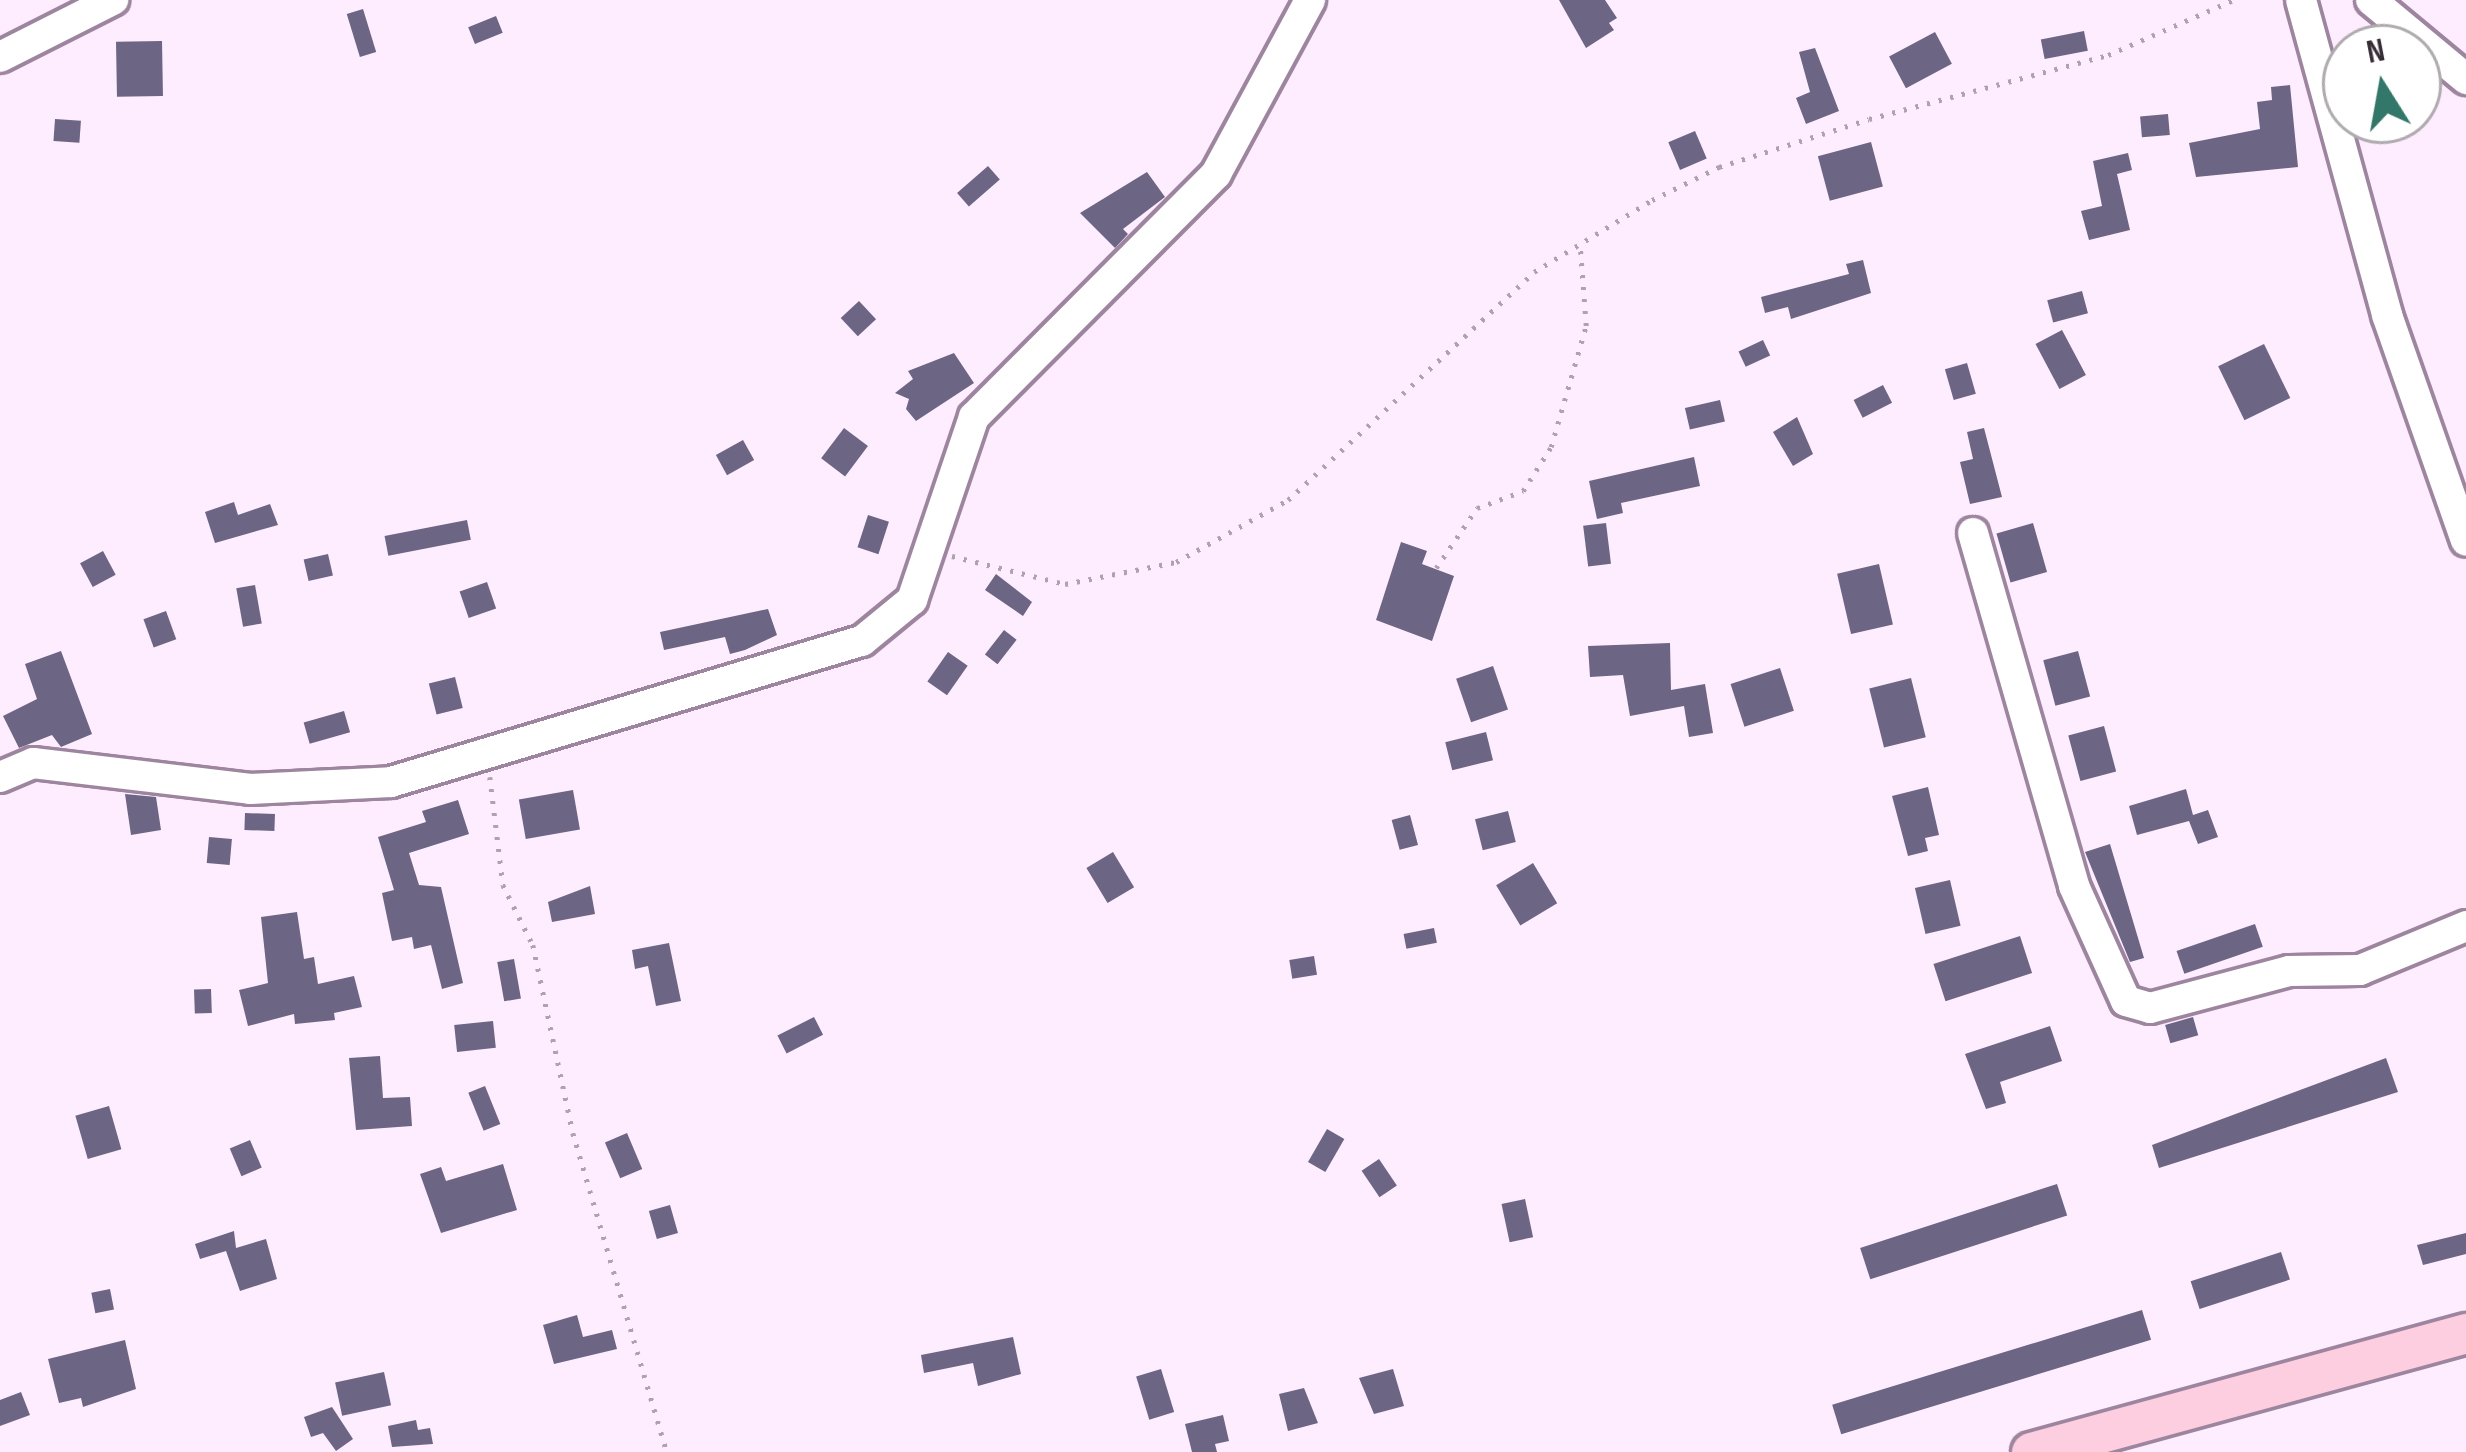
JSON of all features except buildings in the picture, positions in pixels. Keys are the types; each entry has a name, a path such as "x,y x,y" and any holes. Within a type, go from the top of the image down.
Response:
{"main road":[{"path":"2051,1449 2463,1344"}],"street":[{"path":"0,57 112,0"},
{"path":"0,776 33,764 309,791 392,782 862,641 912,600 974,416 1216,174 1310,0"},
{"path":"2301,0 2386,315 2466,542"},
{"path":"2371,0 2466,79"},
{"path":"1973,533 2074,886 2126,1001 2150,1008 2289,970 2360,970 2466,926"}],"path":[{"path":"929,549 1065,584 1176,562 1288,500 1534,272 1719,167 1931,99 2108,55 2233,0"},
{"path":"1436,568 1477,508 1523,490 1551,447 1586,326 1580,246"},
{"path":"503,749 488,780 503,885 533,945 573,1132 667,1452"}]}
